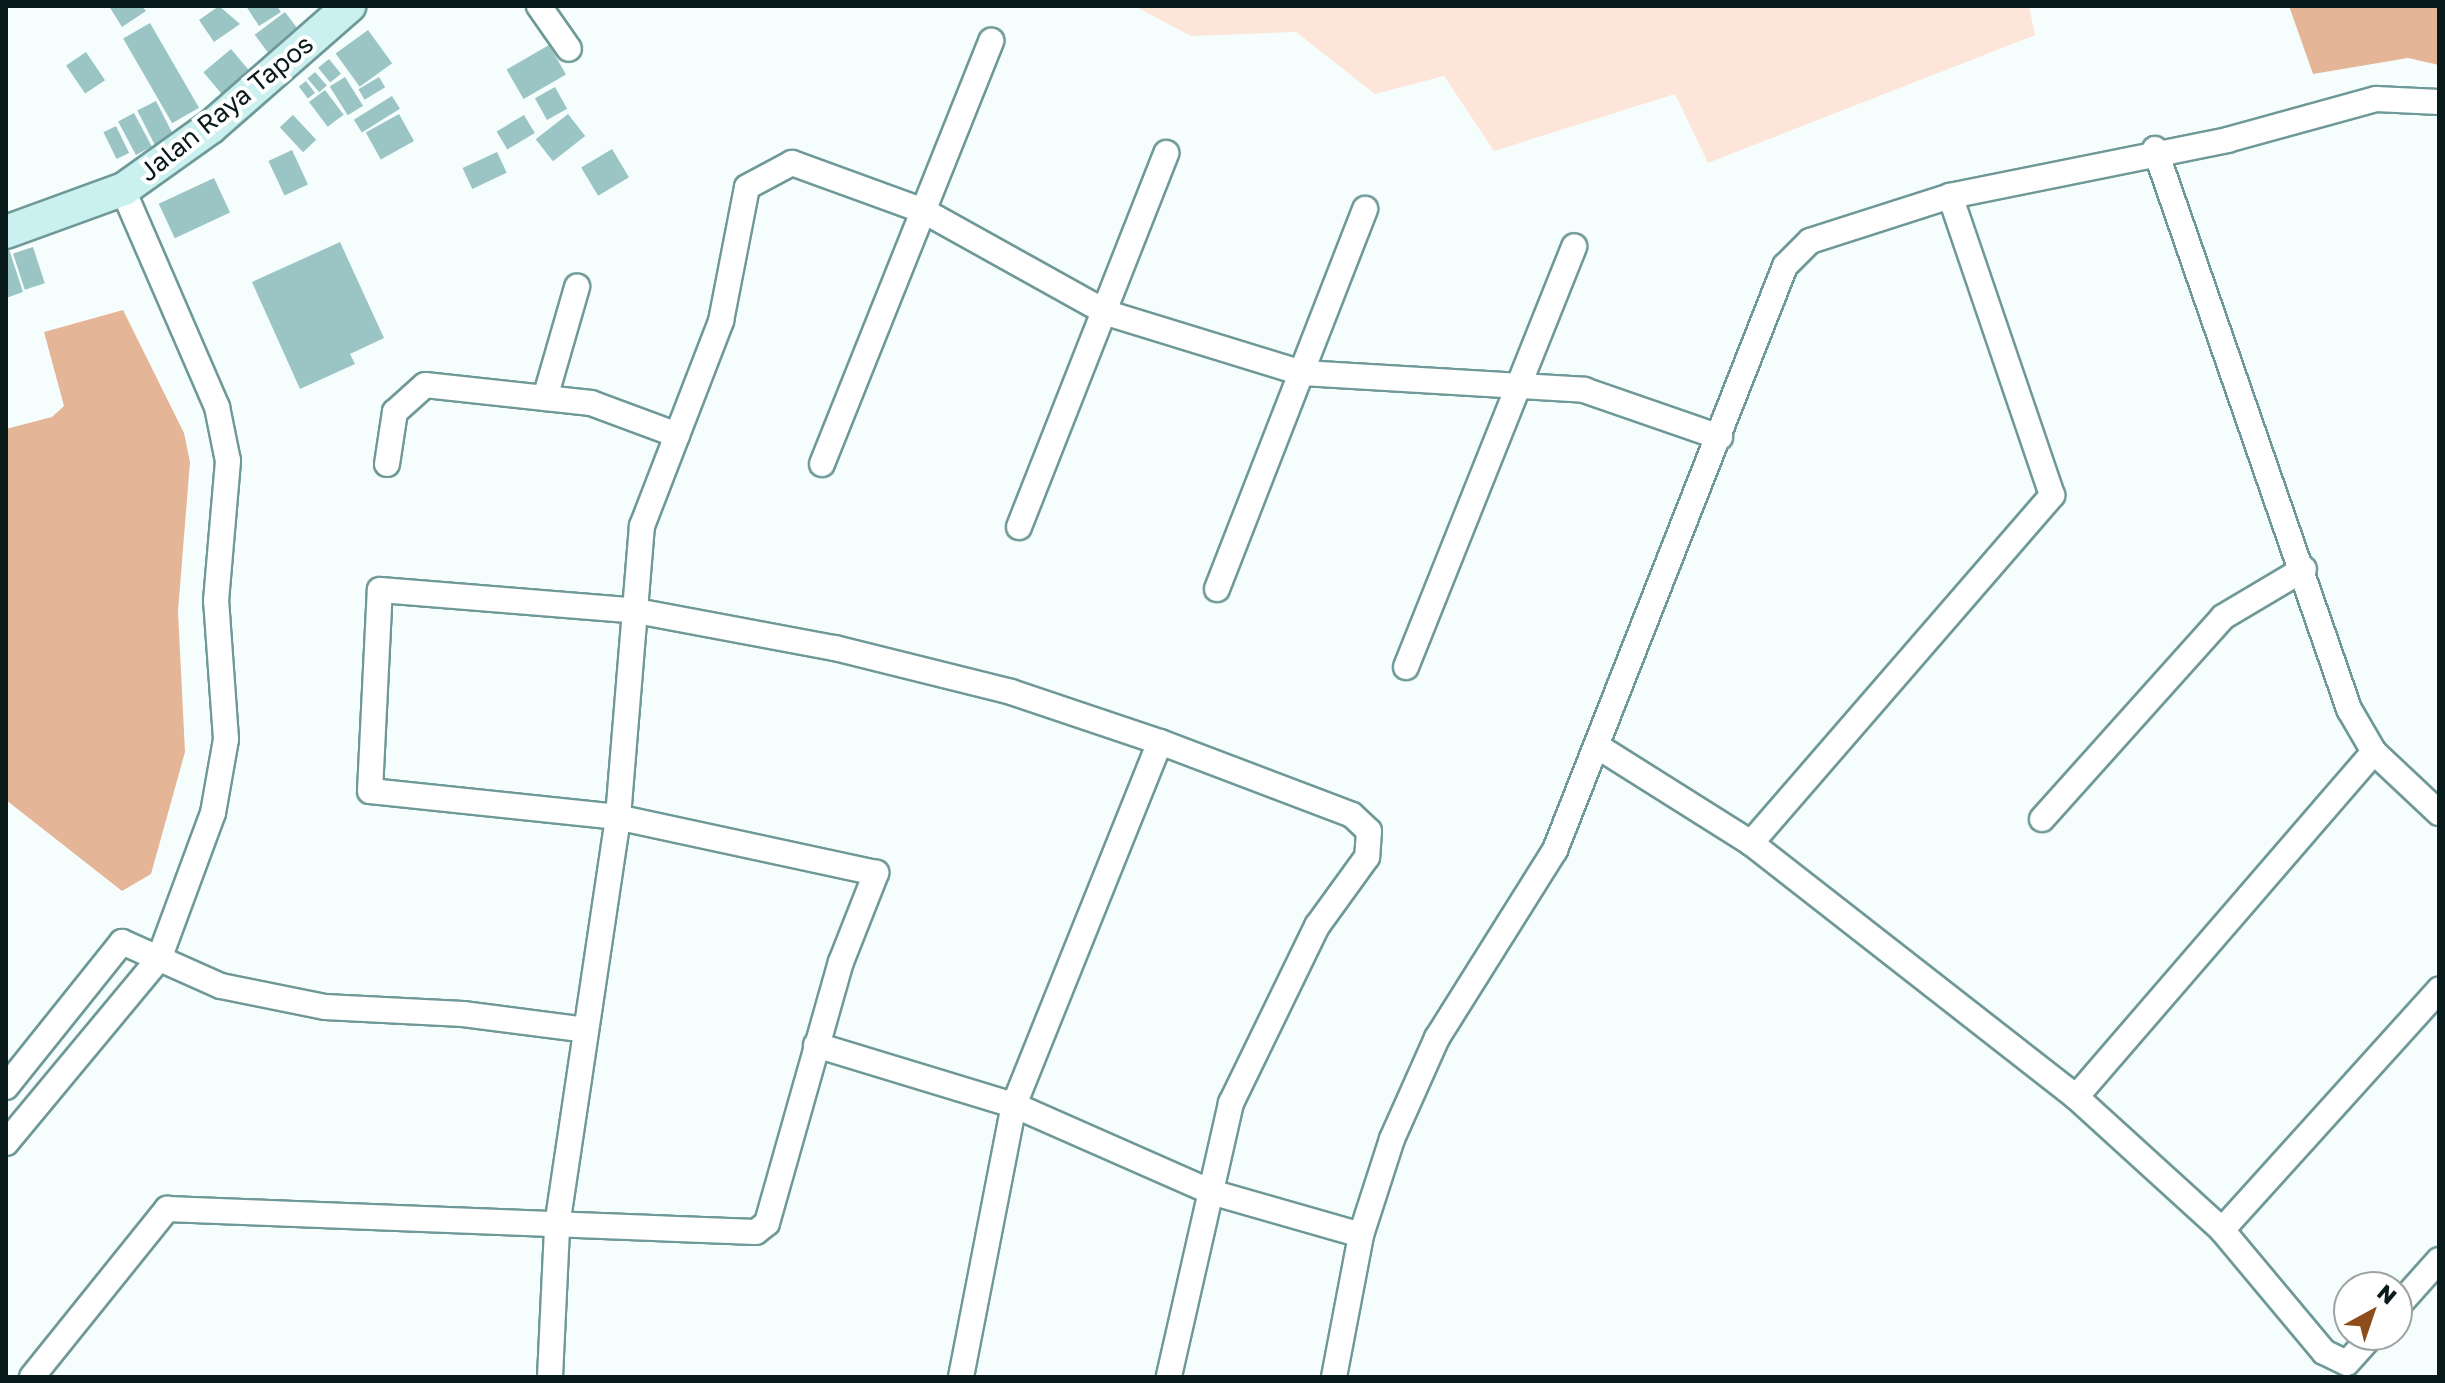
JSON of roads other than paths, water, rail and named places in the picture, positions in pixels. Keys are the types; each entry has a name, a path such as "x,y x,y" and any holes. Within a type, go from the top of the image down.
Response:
{"main road":[{"name":"Jalan Raya Tapos","path":"6,232 124,189 211,127 334,11"}],"street":[{"path":"539,6 569,49"},
{"path":"822,464 991,41"},
{"path":"1334,1377 1361,1235 1437,1038 1555,850 1785,266 1810,241 1950,196 2155,149 2227,140 2376,99 2439,102"},
{"path":"2155,149 2304,569 2349,709 2374,752 2439,813"},
{"path":"1019,527 1107,313 1166,153"},
{"path":"550,1377 557,1226 618,817 631,610 642,526 721,321 747,187 792,163 924,211 1107,313 1302,373 1584,390 1720,437"},
{"path":"1751,843 2052,495 1950,196"},
{"path":"6,1143 159,959 213,813 226,739 216,601 228,461 217,407 128,201"},
{"path":"1217,589 1365,209"},
{"path":"1406,667 1514,387 1574,246"},
{"path":"545,398 577,287"},
{"path":"387,464 395,412 425,385 591,403 677,435"},
{"path":"2042,819 2223,617 2304,569"},
{"path":"32,1377 167,1209 756,1232 775,1200 816,1045 876,873 618,817 370,791 380,590 631,610 864,655 1011,692 1160,742 1352,815 1369,831 1367,857 1317,926 1265,1025 1231,1103 1169,1377"},
{"path":"961,1377 1014,1105 1160,742"},
{"path":"1597,746 1751,843 2076,1097 2222,1230 2324,1352 2347,1363 2358,1351"},
{"path":"2076,1097 2374,752"},
{"path":"6,1087 122,942 221,986 325,1007 463,1014 586,1030"},
{"path":"2222,1230 2439,990"},
{"path":"816,1045 1014,1105 1211,1192 1361,1235"},
{"path":"2413,1289 2439,1260"}]}
